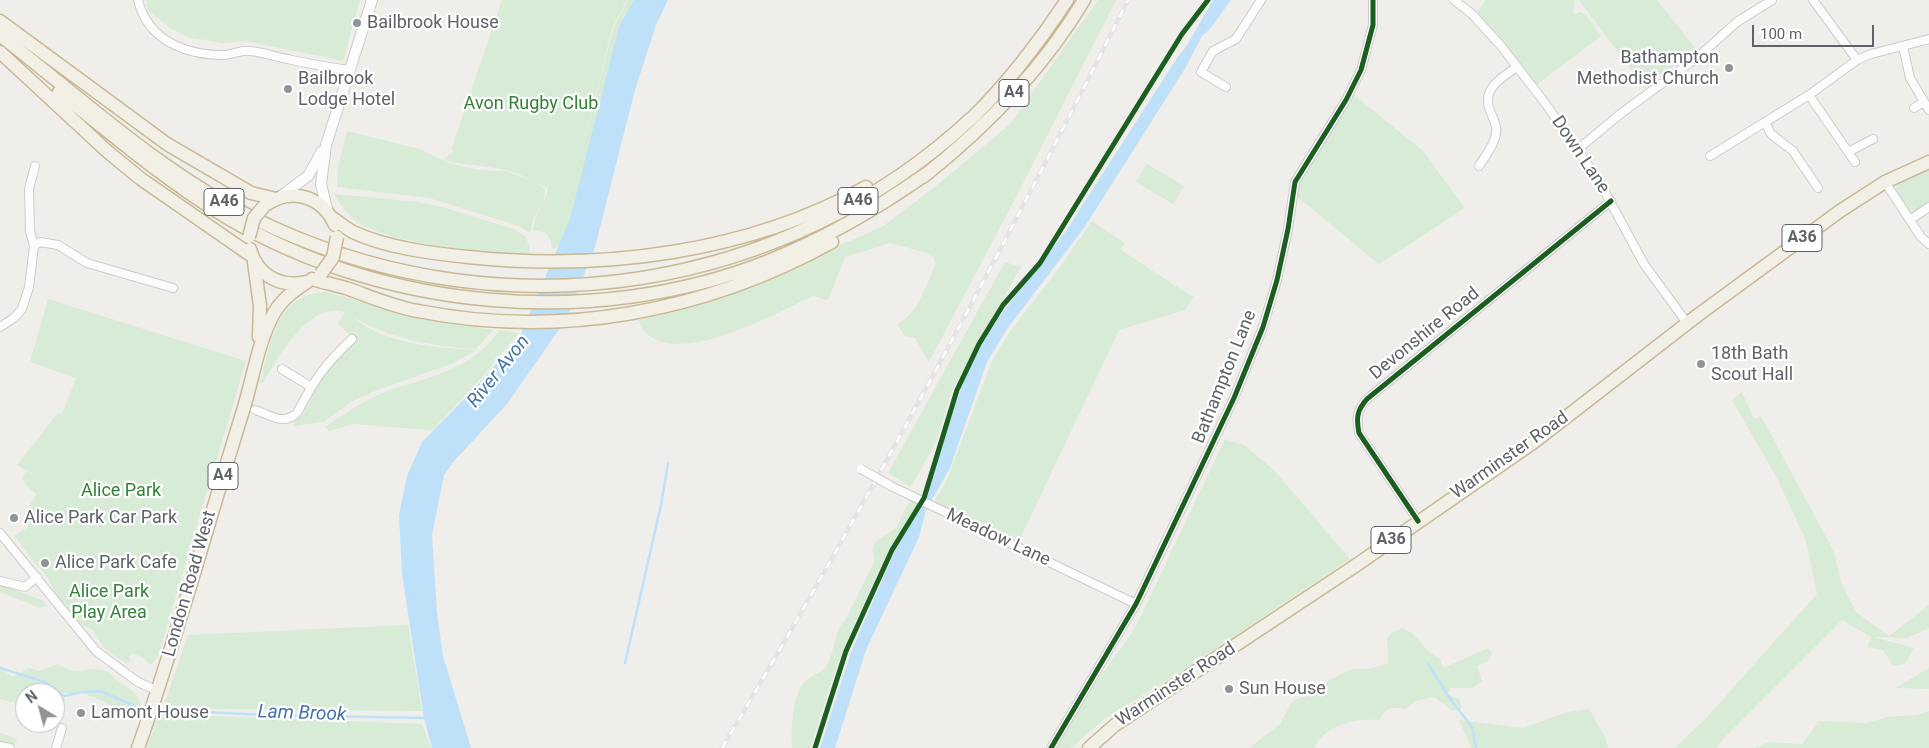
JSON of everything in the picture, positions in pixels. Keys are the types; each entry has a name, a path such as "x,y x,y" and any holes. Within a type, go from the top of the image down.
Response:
{"highway":[{"name":"A4","path":"1004,81 1043,35 1067,0"},
{"name":"A4","path":"929,172 996,113 1066,28 1084,0"},
{"path":"0,21 167,144 255,195 274,200 291,195 307,198 321,205 330,215 354,232 386,242 446,255 522,262 586,261 693,248 759,232 799,219 864,189 934,143 1004,81"},
{"name":"A46","path":"0,35 169,167 236,210 314,245 384,267 439,279 489,284 590,286 683,271 720,262 763,246 842,211 883,186 955,133 994,95 1004,81"},
{"name":"A46","path":"0,46 144,160 230,219 314,259 378,280 421,290 485,299 532,302 605,299 674,289 738,271 804,246 844,227 929,172"},
{"path":"0,52 134,174 253,258 265,274 280,282 289,284 313,278 416,311 484,321 581,321 663,308 724,290 813,252 852,230 929,172"},
{"name":"Warminster Road","path":"1089,748 1115,725 1251,636 1534,442 1687,323 1796,242 1885,182 1929,162"},
{"name":"A4","path":"253,258 249,237 254,218 274,200"},
{"name":"A4","path":"313,278 333,257 337,237 330,215"},
{"name":"London Road West","path":"253,258 260,306 259,349"},
{"name":"London Road West","path":"138,748 158,691 242,414 259,349 275,311 285,298 313,278"}],"street":[{"path":"138,0 140,10 150,26 178,48 196,54 227,55 250,50 349,70"},
{"path":"330,215 321,184 326,145 372,0"},
{"path":"1226,87 1201,72 1213,51 1236,39 1261,0"},
{"name":"Bathampton Lane","path":"1051,748 1136,604 1222,426 1263,328 1288,229 1295,182 1346,100 1361,70 1373,25 1373,0"},
{"name":"Down Lane","path":"1454,0 1472,14 1518,67 1577,150 1611,202 1644,264 1687,323"},
{"path":"1577,150 1699,56 1737,22 1772,0"},
{"path":"1813,0 1856,60"},
{"path":"1710,156 1809,95 1856,60 1871,54 1929,39"},
{"path":"1903,46 1910,78 1929,110"},
{"path":"1480,166 1494,140 1496,127 1489,106 1488,93 1495,83 1518,67"},
{"path":"1809,95 1855,162"},
{"path":"1914,108 1924,102"},
{"path":"1765,122 1772,134 1793,151 1802,170 1818,188"},
{"path":"1848,152 1873,139"},
{"path":"274,200 308,176 326,145"},
{"path":"1719,150 1724,159"},
{"path":"0,327 14,318 22,309 29,287 34,246 30,231 29,189 35,166"},
{"path":"1885,182 1910,220 1929,244"},
{"name":"Devonshire Road","path":"1418,521 1359,433 1356,418 1360,407 1375,392 1611,202"},
{"path":"1910,220 1929,207"},
{"path":"34,246 40,242 58,245 87,263 173,288"},
{"path":"246,398 255,410 276,419 286,420 297,413 311,387 330,360 352,339"},
{"path":"282,369 311,387"},
{"path":"242,414 255,410"},
{"name":"Meadow Lane","path":"861,469 932,507 1136,604"},
{"path":"0,533 37,577 75,628 96,651 138,682 158,691"},
{"path":"0,581 25,586 37,577"},
{"path":"56,748 60,733"},
{"path":"0,746 10,748"}],"green space":[{"path":"146,0 360,0 343,61 245,41 222,43 187,37 170,28 148,10"},
{"name":"Avon Rugby Club","path":"502,0 627,0 612,28 580,160 613,28 628,0 642,0 570,243 552,249 551,241 546,233 533,230 535,219 543,202 533,220 530,233 519,226 429,198 337,187 338,167 347,131 419,149 451,164 479,170 505,171 531,180 521,175 499,169 443,160 454,151 451,150","holes":["537,182 548,189 544,201 545,189"]},
{"path":"1098,0 1116,0 1017,195 929,362 915,338 905,336 897,324 911,314 936,264 933,257 927,253 890,243 845,257 828,300 813,296 729,334 704,341 682,344 662,342 643,330 638,319 658,316 742,291 787,273 833,248 882,227 936,186 1010,124"},
{"path":"1486,0 1575,0 1573,11 1575,15 1580,12 1585,14 1601,36 1536,85 1514,54 1477,12"},
{"path":"1579,0 1657,0 1696,49 1645,88"},
{"path":"1353,94 1423,151 1465,208 1379,264 1296,196 1301,178"},
{"path":"1147,164 1184,186 1173,204 1136,182"},
{"path":"1929,168 1929,203 1916,212 1911,211 1897,193 1896,186 1901,179"},
{"path":"334,194 418,202 446,208 513,229 525,236 530,248 526,257 463,250 414,242 392,236 356,221"},
{"path":"1092,221 1125,243 1121,250 1191,296 1194,296 1185,310 1119,330 1019,541 934,502 946,482 992,361 1011,330 1058,270"},
{"path":"1005,262 1021,267 953,388 936,442 911,487 888,473"},
{"path":"325,292 438,321 493,330 476,349 459,348 413,341 368,325 353,317 365,326 395,339 429,346 477,350 451,364 377,390 353,401 323,422 293,426 295,421 302,416 320,379 337,357 356,340 338,324 345,312 332,311 319,315 307,323 286,347 263,383 260,382 272,338 285,312 295,302 308,295"},
{"name":"Alice Park","path":"48,299 246,361 158,656 151,665 142,657 132,653 129,657 130,661 126,663 105,649 93,630 78,623 68,607 57,596 47,577 14,536 28,527 29,518 25,512 37,494 26,486 22,478 26,471 37,476 17,465 58,413 62,414 76,378 30,362"},
{"path":"500,330 519,333 473,388 432,430 353,424 329,431 325,427 354,408 385,392 448,371 462,364 488,344"},
{"path":"1742,392 1754,419 1761,416 1834,552 1842,585 1856,612 1889,636 1929,605 1929,628 1907,638 1873,637 1914,648 1905,664 1893,666 1883,650 1867,647 1871,637 1842,620 1716,748 1675,748 1707,717 1817,594 1806,541 1777,478 1732,400"},
{"path":"1225,439 1244,445 1274,470 1350,559 1187,668 1107,717 1071,748 1055,748 1082,700 1136,626"},
{"path":"911,501 918,503 884,560 855,622 837,665 810,748 792,748 794,706 799,690 805,682 825,668 831,656 838,630 846,619 875,560 872,551 874,545 895,528"},
{"path":"0,584 44,601 46,606 40,608 0,592"},
{"path":"408,625 422,711 213,709 164,705 188,635"},
{"path":"1403,628 1414,635 1429,651 1440,659 1443,668 1488,648 1492,653 1489,660 1477,666 1482,681 1473,688 1451,688 1447,694 1459,699 1462,709 1453,711 1434,697 1418,700 1405,709 1390,709 1379,720 1360,720 1342,724 1326,733 1314,748 1249,748 1280,724 1292,702 1316,687 1351,669 1370,669 1388,663 1387,639 1392,632"},
{"path":"58,664 76,671 96,669 104,671 133,691 140,703 139,716 116,710 103,701 82,693 65,693 65,683 15,683 15,703 0,699 0,666 2,670 14,677 28,668 40,671"},
{"path":"1929,668 1929,689 1895,688"},
{"path":"1589,709 1605,737 1608,748 1471,748 1459,720 1523,728 1567,712"},
{"path":"1929,711 1929,748 1755,748 1769,742 1802,744 1819,721 1866,723 1888,717 1917,715"},
{"path":"159,714 422,724 431,748 147,748"},
{"path":"0,733 17,738 14,747 0,744"}],"water":[{"name":"River Avon","path":"634,0 668,0 656,25 635,90 595,247 567,318 507,404 454,461 444,475 432,535 437,613 443,656 471,748 432,748 424,718 402,574 399,515 407,476 422,442 475,388 520,336 570,219 619,27"},
{"path":"1213,0 1231,0 1210,29 1202,36 1186,67 1084,228 1007,329 987,362 950,468 926,510 919,537 866,650 835,748 820,748 851,652 896,548 926,497 962,385 981,346 999,317 1066,231 1177,58 1186,47"}],"waterway":[{"path":"625,663 661,505 668,463"},
{"path":"1428,664 1451,700 1472,727 1476,748"},
{"name":"Lam Brook","path":"0,668 45,682 64,696 82,692 101,691 141,709"},
{"name":"Lam Brook","path":"161,710 266,715 426,718"}],"railway":[{"path":"722,748 829,564 932,378 1128,0"}],"cycle path":[{"path":"815,748 846,651 892,550 924,498 957,390 979,344 1003,305 1040,263 1182,34 1208,0"},
{"path":"1051,748 1136,604 1234,398 1263,327 1277,280 1288,229 1295,182 1346,100 1361,70 1373,25 1373,0"},
{"path":"1418,521 1359,433 1358,419 1361,407 1367,399 1611,201"}],"place":[{"name":"Bailbrook House","path":"357,23"},
{"name":"Bathampton Methodist Church","path":"1729,68"},
{"name":"Bailbrook Lodge Hotel","path":"288,89"},
{"name":"18th Bath Scout Hall","path":"1701,364"},
{"name":"Alice Park Car Park","path":"14,518"},
{"name":"Alice Park Cafe","path":"45,563"},
{"name":"Sun House","path":"1229,689"},
{"name":"Lamont House","path":"81,713"}],"park label":[{"name":"Alice Park Play Area","path":"109,602"}]}
